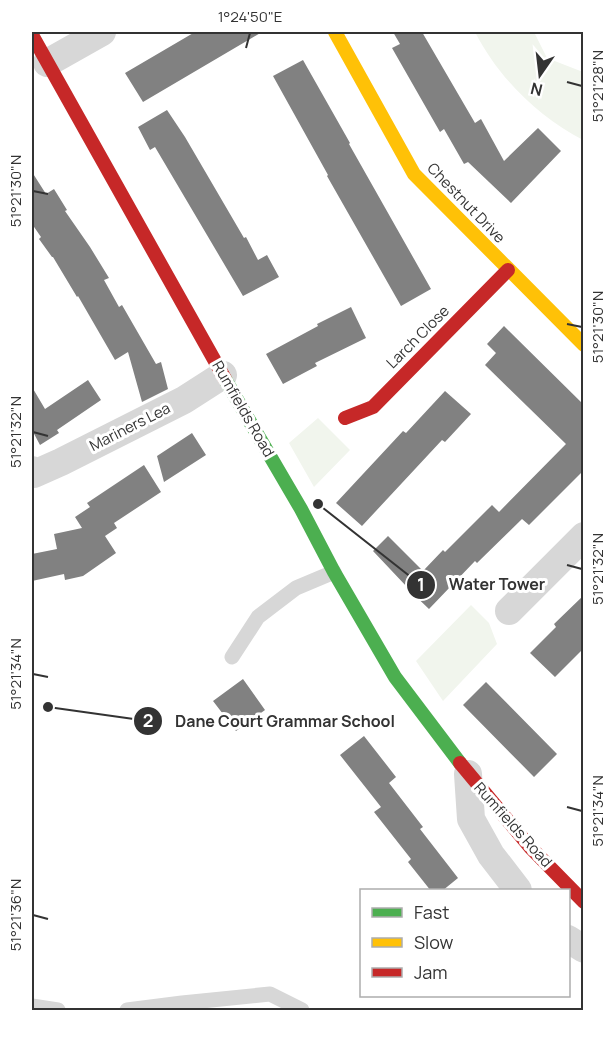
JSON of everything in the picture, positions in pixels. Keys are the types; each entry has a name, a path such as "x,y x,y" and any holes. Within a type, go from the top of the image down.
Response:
{"street":[{"path":"47,63 102,32"},
{"name":"Chestnut Drive","path":"335,32 414,174 584,345"},
{"name":"Rumfields Road","path":"32,35 301,509 334,572 395,676 468,774 530,847 584,902"},
{"name":"Larch Close","path":"345,418 373,407 508,270"},
{"name":"Mariners Lea","path":"32,473 62,462 184,400 223,375"},
{"path":"509,611 584,536"},
{"name":"Rumfields Road","path":"468,774 471,819 491,855 516,889"},
{"path":"570,940 584,949"}],"lane":[{"path":"232,657 258,617 296,588 334,572"},
{"path":"127,1011 270,994 302,1011"},
{"path":"32,1006 58,1011"}],"shaded area":[{"path":"475,32 534,32 547,58 583,72 583,140 550,120 507,80 484,49"},
{"path":"318,418 350,450 314,487 289,443"},
{"path":"471,605 489,623 497,644 443,701 416,661"}],"building":[{"path":"195,32 262,32 143,102 125,73"},
{"path":"393,32 422,32 475,123 481,119 504,161 538,128 561,151 511,203 468,162 464,164 444,129 440,132 392,48 400,44"},
{"path":"303,60 431,289 401,306 273,76"},
{"path":"167,110 258,260 267,255 279,277 243,296 155,147 150,150 138,127"},
{"path":"32,172 46,194 54,189 67,210 65,211 109,278 104,280 119,307 122,305 156,364 161,362 168,389 142,402 128,352 115,360 78,296 39,239 41,237 32,224"},
{"path":"351,307 366,338 315,363 317,366 283,384 266,354"},
{"path":"504,326 584,405 584,470 529,525 522,519 477,563 475,561 429,609 373,551 388,536 423,571 492,505 499,512 566,444 485,365 496,353 487,344"},
{"path":"88,380 101,400 57,430 59,433 40,445 32,430 32,387 45,409"},
{"path":"445,391 471,414 445,442 442,440 362,526 336,503 403,431 406,433"},
{"path":"192,433 206,455 164,482 157,456"},
{"path":"144,465 161,492 114,523 117,528 105,536 116,553 83,576 65,580 64,574 32,581 32,554 57,549 54,534 82,528 75,517 90,507 87,503"},
{"path":"584,595 584,648 555,677 530,653 556,627 554,624"},
{"path":"243,679 265,710 236,731 213,701"},
{"path":"486,682 557,754 534,777 463,705"},
{"path":"364,736 396,777 389,783 423,827 420,829 458,878 444,889 429,889 408,862 411,859 374,812 381,807 340,755"}],"traffic: fast":[{"path":"225,379 395,677 460,763"}],"traffic: slow":[{"path":"335,32 414,174 584,345"}],"traffic: jam":[{"path":"32,35 225,379"},
{"path":"345,418 373,407 508,270"},
{"path":"460,763 530,847 584,902"}],"place":[{"name":"Water Tower","path":"318,504"},
{"name":"Dane Court Grammar School","path":"48,707"}]}
